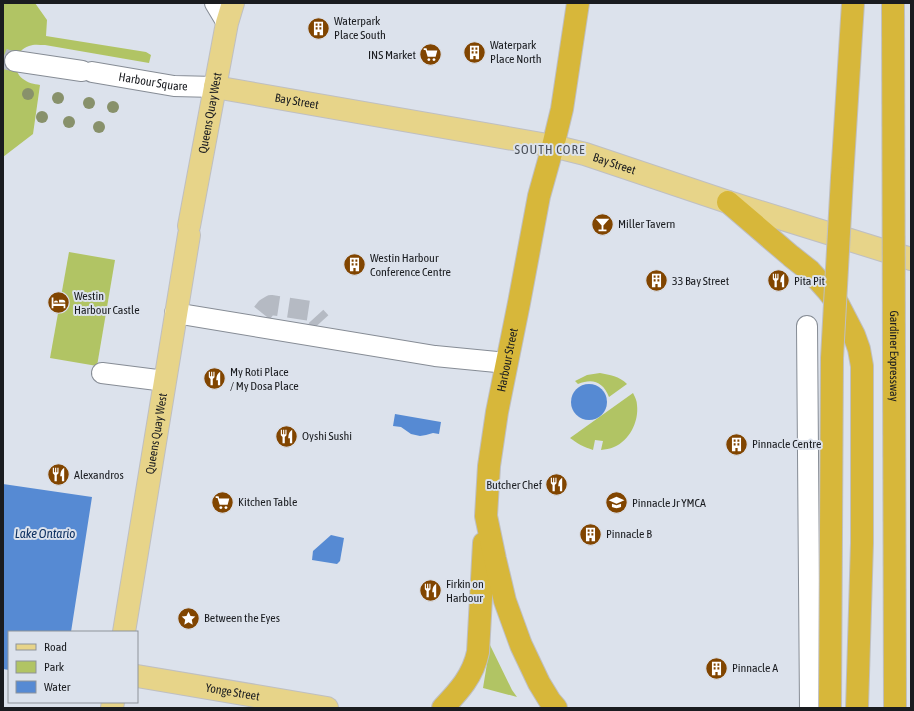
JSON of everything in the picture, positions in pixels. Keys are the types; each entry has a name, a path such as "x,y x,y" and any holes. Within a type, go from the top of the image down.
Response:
{"highway":[{"name":"Harbour Street","path":"556,708 539,683 521,645 505,601 486,516 489,466 497,412 539,196 562,109 578,3"},
{"path":"830,708 832,358 852,3"},
{"name":"Gardiner Expressway","path":"892,3 895,708"},
{"path":"728,202 810,271 828,291 838,304 854,335 859,349 862,366 862,543 858,708"},
{"path":"443,708 464,684 471,673 477,658 486,516"}],"main road":[{"name":"Queens Quay West","path":"124,631 189,230 230,13"},
{"name":"Bay Street","path":"215,87 553,146 585,154 728,202 911,259"},
{"name":"Yonge Street","path":"138,676 327,708"}],"street":[{"name":"Queens Quay West","path":"215,3 230,13"},
{"name":"Harbour Square","path":"15,61 87,71 174,86 215,87"},
{"path":"175,313 260,320 323,330 435,356 507,363"},
{"path":"803,335 810,708"},
{"path":"102,373 164,382"}],"green space":[{"path":"3,3 35,3 47,20 46,36 146,52 151,55 149,63 45,45 33,45 24,48 20,52 16,61 17,71 25,80 40,85 33,134 3,157"},
{"path":"69,252 115,260 97,366 50,358"},
{"path":"600,373 611,375 627,384 609,397 604,388 597,383 588,381 578,384 575,381 587,375"},
{"path":"633,393 637,404 635,424 628,436 619,444 612,448 601,450 603,441 595,440 593,450 570,438"},
{"path":"490,645 512,690 517,697 483,688"}],"water":[{"path":"589,384 599,387 604,392 607,402 604,412 599,417 589,420 579,417 574,412 571,402 574,392 579,387"},
{"path":"395,414 441,422 439,434 433,433 420,436 411,434 401,427 393,426"},
{"name":"Lake Ontario","path":"3,484 92,497 71,631 8,631 8,670 3,669"},
{"path":"331,535 344,538 340,561 337,564 312,560 313,551"}],"tunnel":[{"path":"3,58 15,61"},
{"path":"262,313 271,305 311,311 321,322"}],"place":[{"name":"Waterpark Place South","path":"318,28"},
{"name":"Waterpark Place North","path":"474,52"},
{"name":"INS Market","path":"431,55"},
{"name":"Miller Tavern","path":"603,224"},
{"name":"Westin Harbour Conference Centre","path":"354,265"},
{"name":"33 Bay Street","path":"656,281"},
{"name":"Pita Pit","path":"779,281"},
{"name":"Westin Harbour Castle","path":"58,303"},
{"name":"My Roti Place / My Dosa Place","path":"214,379"},
{"name":"Oyshi Sushi","path":"287,436"},
{"name":"Pinnacle Centre","path":"736,444"},
{"name":"Alexandros","path":"59,475"},
{"name":"Butcher Chef","path":"557,485"},
{"name":"Kitchen Table","path":"223,502"},
{"name":"Pinnacle Jr YMCA","path":"617,503"},
{"name":"Pinnacle B","path":"590,534"},
{"name":"Firkin on Harbour","path":"431,591"},
{"name":"Between the Eyes","path":"188,618"},
{"name":"Pinnacle A","path":"716,668"}],"district":[{"name":"SOUTH CORE","path":"550,149"}]}
